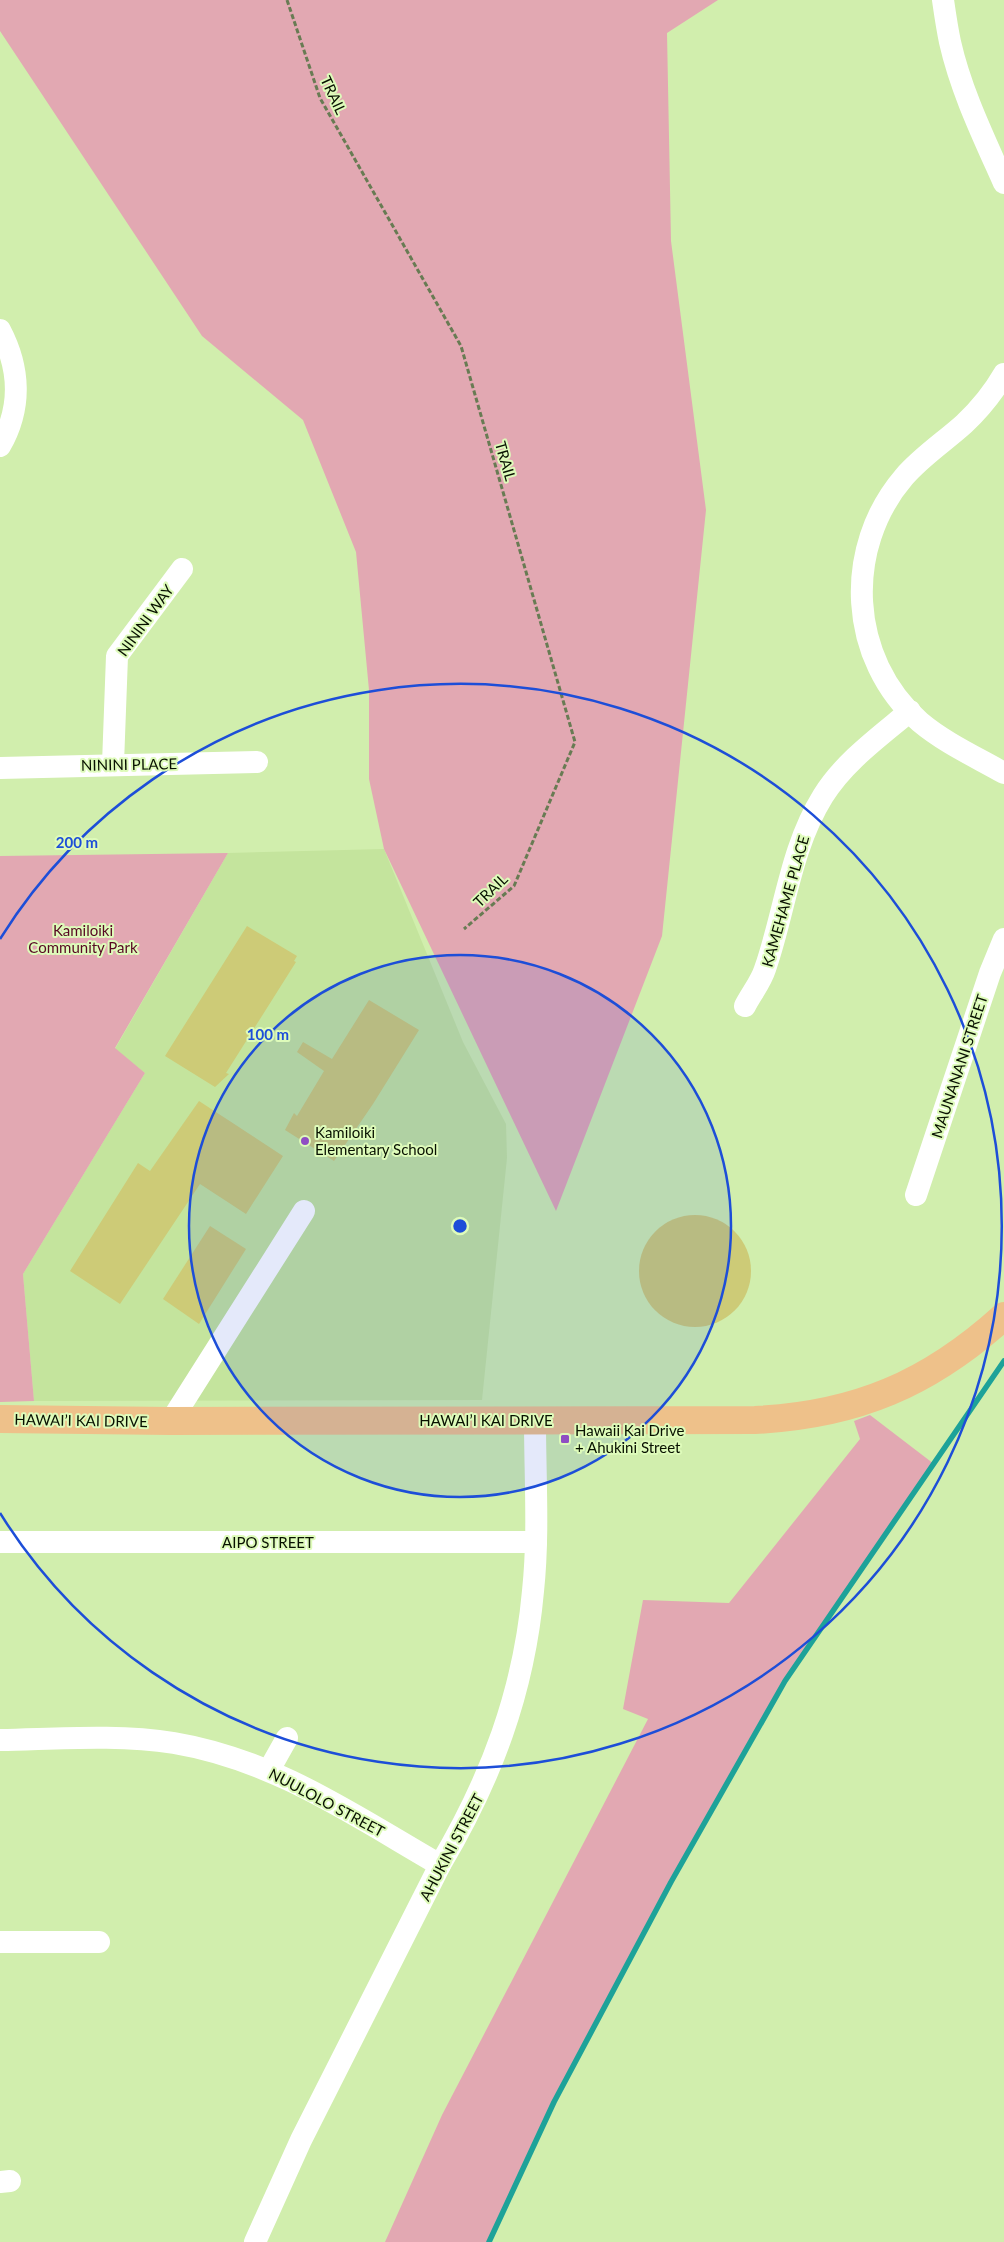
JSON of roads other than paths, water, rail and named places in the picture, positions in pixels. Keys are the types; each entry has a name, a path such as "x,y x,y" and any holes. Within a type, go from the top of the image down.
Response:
{"main road":[{"name":"HAWAI’I KAI DRIVE","path":"0,1419 171,1421 755,1420 818,1414 877,1397 919,1378 958,1354 1004,1316"}],"street":[{"path":"943,0 950,43 961,81 972,113 1004,183"},
{"path":"0,330 10,352 17,386 14,412 9,429 0,446"},
{"path":"1004,374 975,413 905,476 880,513 868,542 861,586 866,632 882,674 898,699 910,712 944,739 1004,772"},
{"name":"NININI WAY","path":"113,764 116,656 182,569"},
{"name":"KAMEHAME PLACE","path":"745,1006 764,971 800,843 815,810 829,787 846,766 910,712"},
{"name":"NININI PLACE","path":"0,768 257,762"},
{"name":"MAUNANANI STREET","path":"916,1194 987,982 1004,939"},
{"path":"171,1421 304,1211"},
{"name":"AHUKINI STREET","path":"255,2242 301,2140 440,1865 465,1823 486,1779 504,1734 517,1687 527,1639 534,1590 536,1542 535,1420"},
{"name":"AIPO STREET","path":"0,1542 536,1542"},
{"name":"NUULOLO STREET","path":"0,1740 105,1738 172,1743 229,1756 269,1770 299,1784 440,1865"},
{"path":"269,1770 288,1738"},
{"path":"0,1942 98,1942"}],"waterway":[{"path":"489,2242 554,2102 671,1882 785,1681 1004,1361"}],"place":[{"name":"Kamiloiki Elementary School","path":"305,1141"},
{"name":"Hawaii Kai Drive + Ahukini Street","path":"565,1439"}],"park label":[{"name":"Kamiloiki Community Park","path":"83,938"}]}
